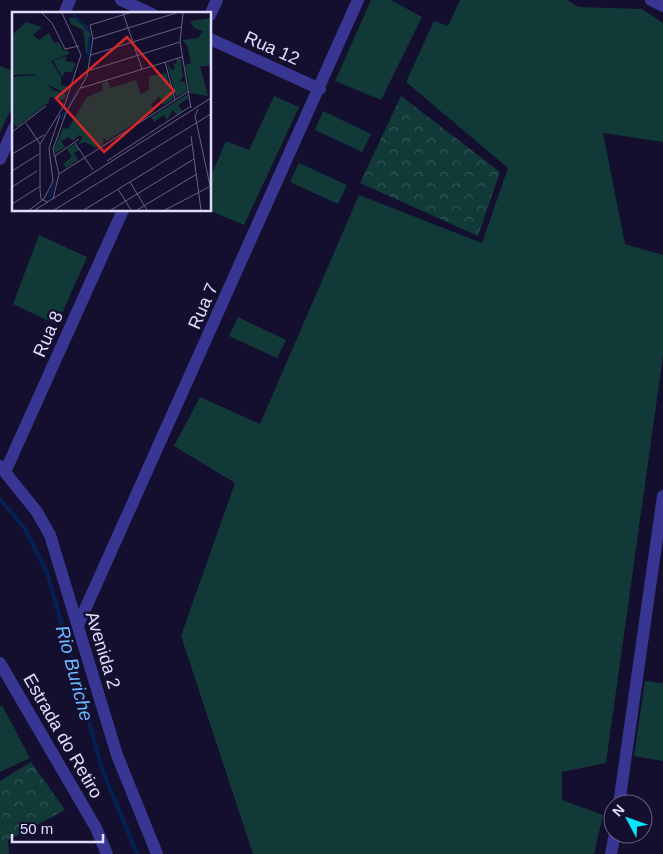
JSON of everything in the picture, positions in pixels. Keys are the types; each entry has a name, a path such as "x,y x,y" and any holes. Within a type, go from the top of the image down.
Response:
{"street":[{"path":"65,12 70,0"},
{"path":"121,0 148,12"},
{"path":"211,13 217,0"},
{"name":"Rua 7","path":"78,626 320,89 358,0"},
{"path":"651,0 663,6"},
{"name":"Rua 12","path":"211,39 320,89"},
{"path":"0,159 12,132"},
{"name":"Rua 8","path":"3,469 123,211"},
{"name":"Avenida 2","path":"3,469 37,512 50,535 117,755 157,854"},
{"path":"620,794 663,496"},
{"name":"Estrada do Retiro","path":"0,663 96,828 108,854"}],"green space":[{"path":"371,0 391,0 422,17 381,100 335,81"},
{"path":"460,0 567,0 578,7 642,9 663,23 663,142 603,133 625,244 663,255 663,356 606,763 562,772 562,800 603,815 594,854 253,854 181,636 235,483 174,446 200,397 260,424 359,195 482,243 508,168 406,82 434,21 448,26"},
{"path":"0,66 12,70 12,107 0,132"},
{"path":"274,96 299,107 244,225 210,211 211,176 226,141 249,150"},
{"path":"401,96 500,172 478,236 360,183"},
{"path":"323,111 371,134 362,152 315,130"},
{"path":"299,163 347,185 338,204 290,182"},
{"path":"39,235 87,257 57,325 13,304"},
{"path":"238,317 286,340 277,358 229,336"},
{"path":"645,681 663,683 663,761 634,756"},
{"path":"2,705 30,758 0,772 0,707"},
{"path":"31,762 65,810 8,840 9,854 0,854 0,781"}],"waterway":[{"name":"Rio Buriche","path":"0,499 25,529 47,572 102,769 137,854"}]}
